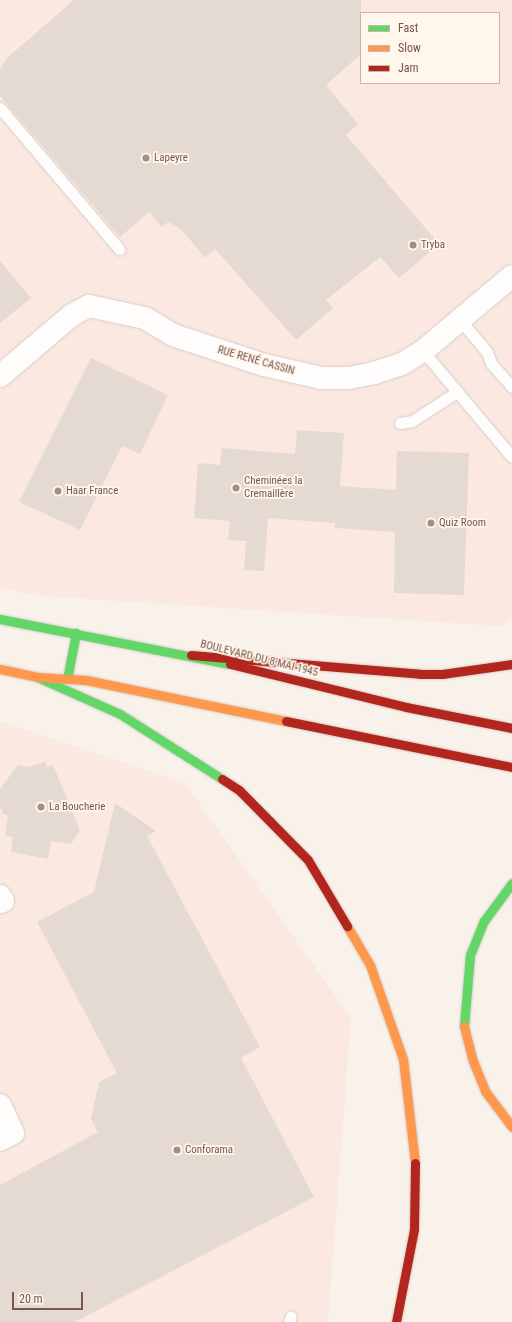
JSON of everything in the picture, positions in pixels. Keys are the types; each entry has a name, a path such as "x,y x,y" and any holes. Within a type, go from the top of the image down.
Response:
{"main road":[{"name":"BOULEVARD DU 8 MAI 1945","path":"0,619 191,655 406,707 512,728"},
{"path":"67,679 76,633"},
{"path":"191,655 420,674 442,674 512,664"},
{"path":"0,669 37,677 86,680 512,767"},
{"path":"37,677 120,714 240,790 308,860 370,965 403,1059 415,1161 414,1229 396,1322"},
{"path":"512,883 484,921 470,955 465,991 464,1027 473,1061 485,1092 512,1127"}],"street":[{"name":"RUE RENÉ CASSIN","path":"0,376 72,315 89,306 145,318 172,336 264,365 321,378 349,378 374,373 402,364 460,320 512,276"},
{"path":"0,896 3,901 0,902"},
{"path":"0,1105 14,1133 0,1140"}],"lane":[{"path":"0,108 119,249"},
{"path":"460,320 487,352 491,363 512,387"},
{"path":"422,350 512,457"},
{"path":"400,423 412,421 457,392"}],"shaded area":[{"path":"0,0 512,0 512,618 500,626 42,596 0,588"},
{"path":"0,721 185,783 351,1018 328,1322 0,1322"}],"building":[{"name":"Lapeyre","path":"74,0 361,0 360,55 326,85 358,124 346,135 439,244 399,278 380,257 326,300 333,308 296,340 215,249 205,258 182,230 168,222 162,227 149,212 120,237 0,96 0,69 7,58"},
{"path":"0,261 31,298 0,323"},
{"path":"91,358 168,395 140,454 122,446 80,530 19,502"},
{"path":"297,430 344,433 340,486 396,490 397,451 469,453 464,595 394,593 395,532 335,528 335,523 268,518 264,571 244,570 246,541 228,540 230,521 194,518 198,463 220,465 222,448 295,454"},
{"path":"45,762 47,767 53,765 80,830 71,844 51,841 48,859 11,852 13,837 5,836 8,815 3,814 0,807 0,789 18,765 27,767"},
{"path":"115,803 156,831 147,836 260,1047 241,1058 314,1197 75,1322 0,1322 0,1185 98,1132 91,1119 99,1082 117,1073 37,922 94,892"}],"traffic: fast":[{"path":"0,619 230,664"},
{"path":"67,679 76,633"},
{"path":"37,677 120,714 222,779"},
{"path":"464,1026 470,955 484,921 512,883"}],"traffic: slow":[{"path":"0,669 37,677 86,680 286,721"},
{"path":"347,926 370,965 403,1059 415,1163"},
{"path":"464,1026 473,1061 485,1091 512,1127"}],"traffic: jam":[{"path":"191,655 420,674 442,674 512,664"},
{"path":"230,664 406,707 512,728"},
{"path":"286,721 512,767"},
{"path":"222,779 239,790 308,860 347,926"},
{"path":"396,1322 414,1229 415,1163"}],"place":[{"name":"Lapeyre","path":"146,158"},
{"name":"Tryba","path":"413,245"},
{"name":"Cheminées la Cremaillère","path":"236,488"},
{"name":"Haar France","path":"58,491"},
{"name":"Quiz Room","path":"431,523"},
{"name":"La Boucherie","path":"41,807"},
{"name":"Conforama","path":"177,1150"}]}
